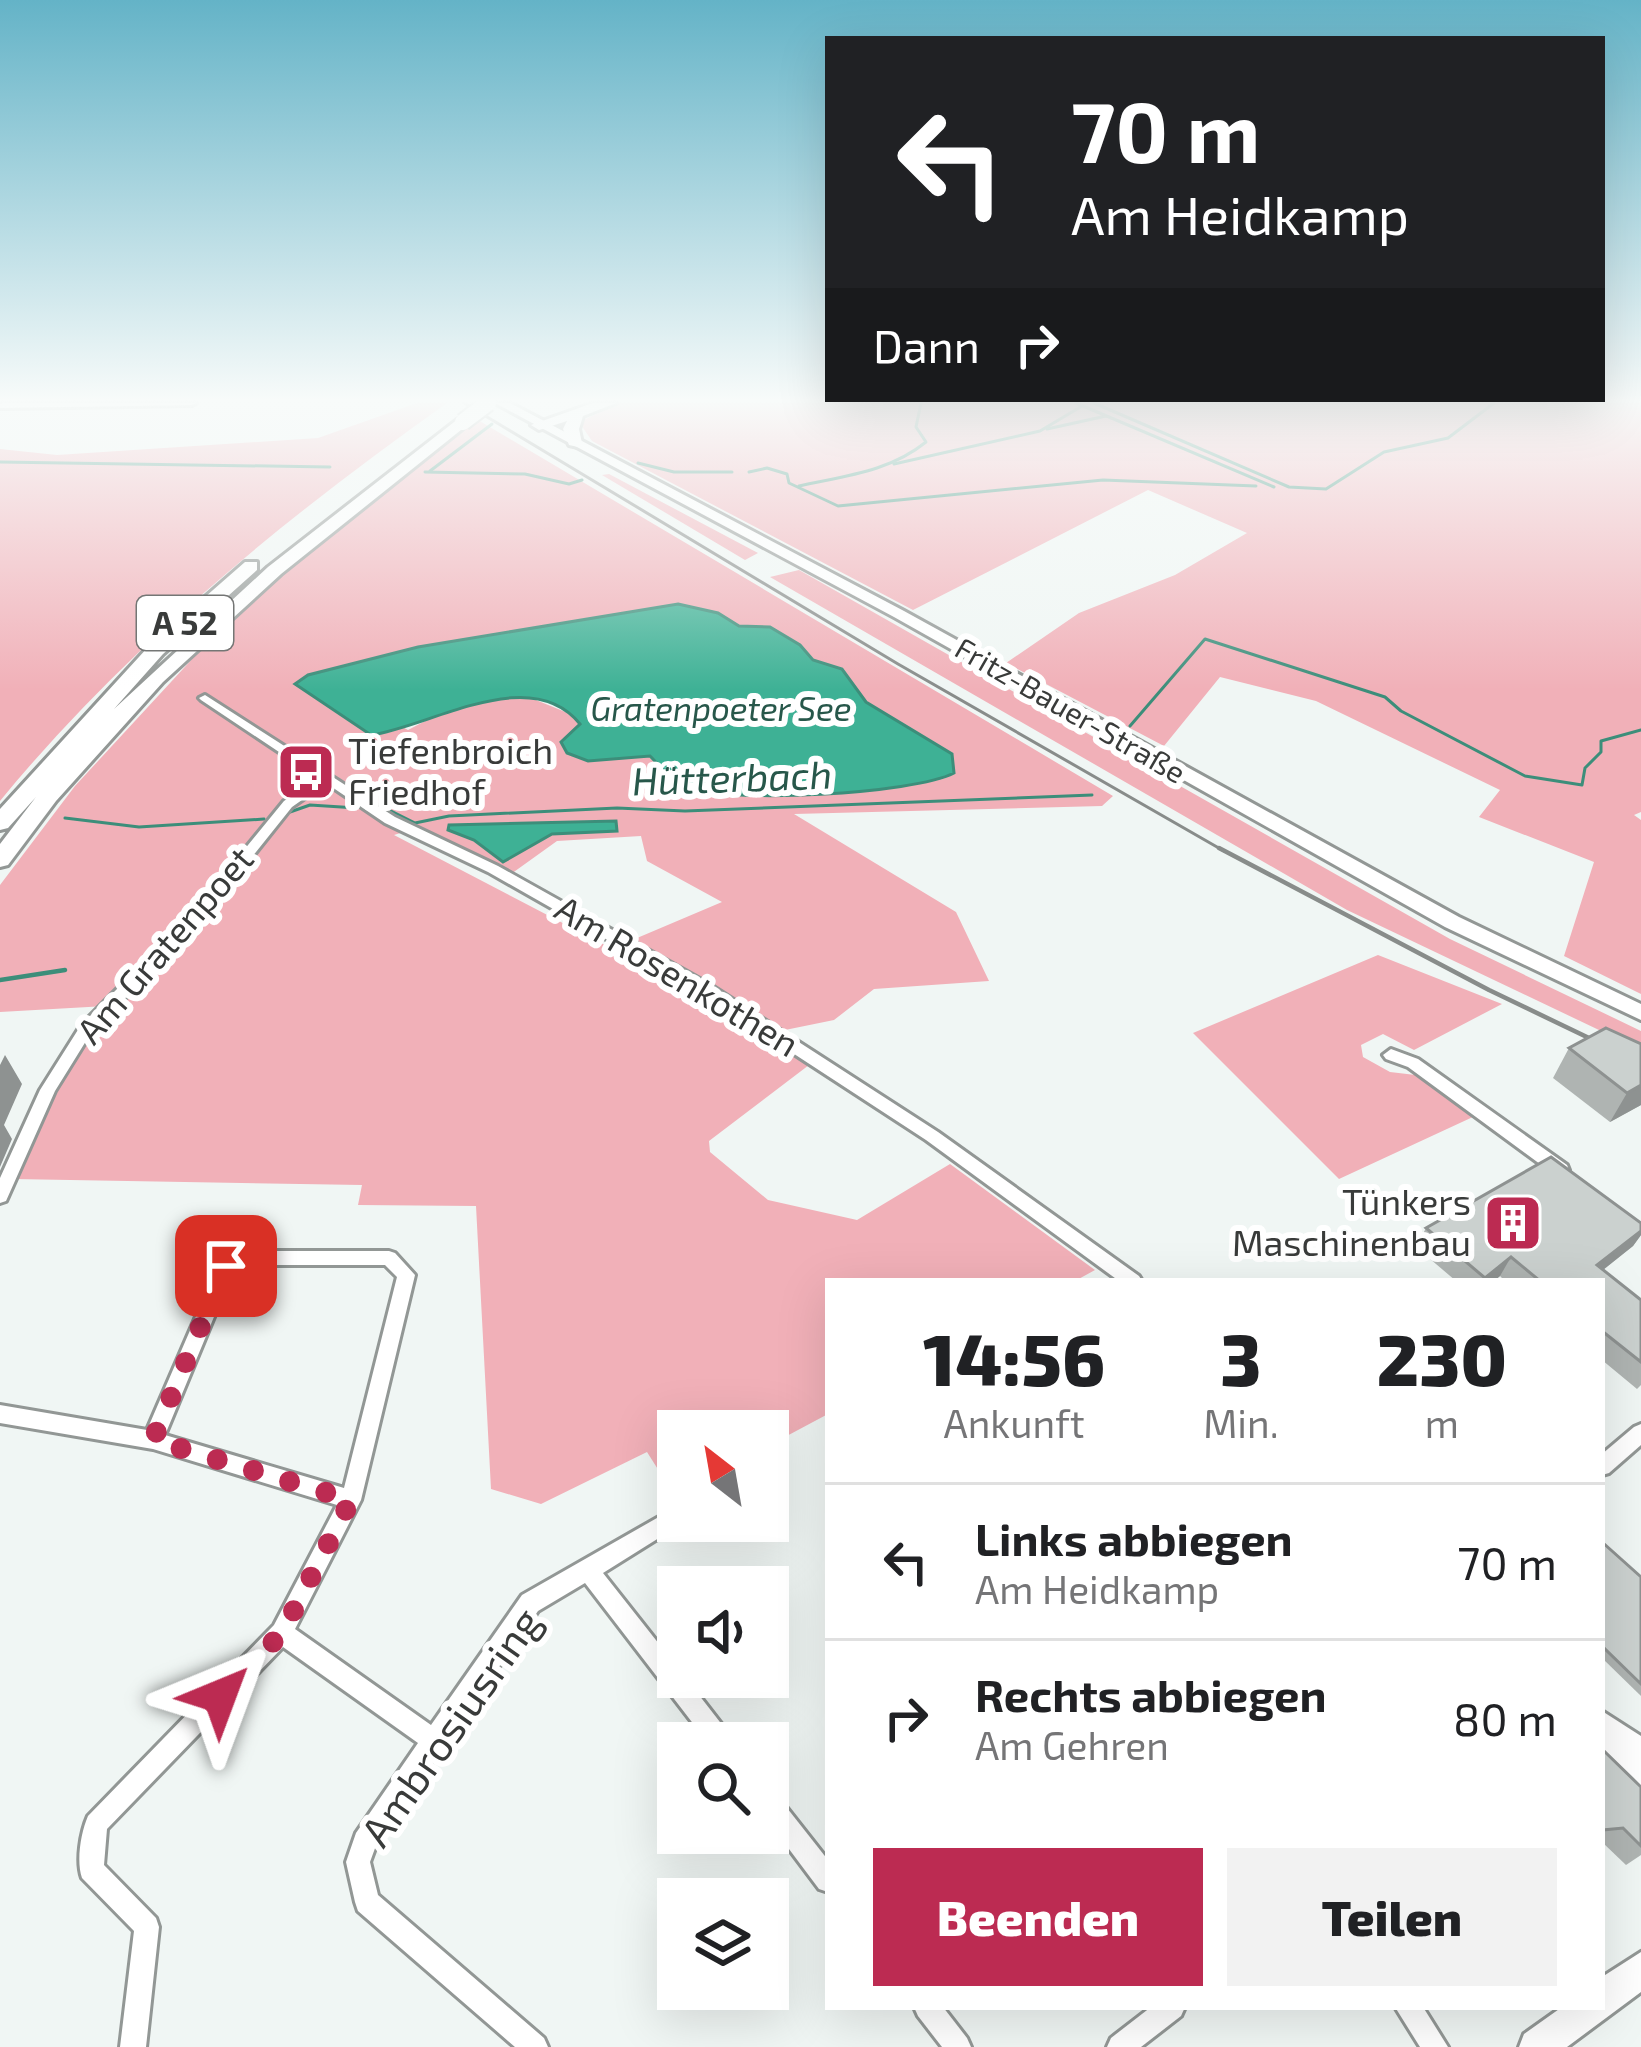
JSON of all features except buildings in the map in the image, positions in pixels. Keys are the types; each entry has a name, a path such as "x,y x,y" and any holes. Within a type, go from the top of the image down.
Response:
{"highway":[{"name":"A 52","path":"0,823 73,736 211,599 345,499"},
{"name":"A 52","path":"0,860 95,743 191,646 357,499"}],"main road":[{"name":"Fritz-Bauer-Straße","path":"679,499 899,614 1412,900 1641,1012"},
{"path":"1605,1998 1641,1970"},
{"path":"1537,2047 1588,2010"}],"street":[{"name":"Am Rosenkothen","path":"205,698 324,779 704,988 932,1136 1129,1278"},
{"name":"Am Gratenpoet","path":"0,1196 48,1090 86,1029 196,918 288,804 324,779"},
{"path":"1391,1055 1413,1064 1573,1179"},
{"path":"134,2047 147,1927 91,1869 96,1824 282,1633 351,1500 406,1275 389,1258 241,1258 226,1266 153,1440"},
{"path":"0,1414 153,1440 351,1500"},
{"path":"1605,1463 1641,1432"},
{"name":"Ambrosiusring","path":"535,2047 367,1902 358,1862 368,1833 530,1604 657,1529"},
{"path":"588,1570 706,1722"},
{"path":"282,1633 433,1740"},
{"path":"1605,1724 1641,1750"},
{"path":"1605,1739 1641,1776"},
{"path":"789,1829 825,1876"},
{"path":"929,2010 958,2047"},
{"path":"1120,2047 1168,2010"},
{"path":"1410,2010 1435,2047"}],"shaded area":[{"path":"0,499 319,499 154,638 0,801"},
{"path":"376,499 611,499 1113,796 1102,806 794,814 956,912 989,981 874,989 834,1020 785,1030 630,941 722,902 647,861 641,836 557,841 511,874 420,827 394,835 697,993 809,1065 709,1141 710,1152 768,1200 857,1220 950,1164 1095,1270 1080,1278 825,1278 825,1416 789,1435 789,1410 657,1410 657,1468 647,1452 541,1504 491,1489 476,1206 358,1205 362,1185 13,1179 58,1085 91,1031 234,880 277,825 262,824 192,916 106,1006 0,1012 0,885 75,786 230,618","holes":["678,604 739,626 770,627 800,645 813,660 842,669 866,702 903,728 674,782 650,756 589,761 581,724 573,715 526,696 452,707 408,730 308,675 418,647"]},
{"path":"642,499 655,499 758,553 745,560"},
{"path":"701,499 1131,499 913,610"},
{"path":"1168,499 1641,499 1641,812 1634,815 1641,820 1641,994 1564,956 1594,862 1479,817 1500,790 1316,701 1220,677 1164,746 1006,663 1079,613 1175,575 1247,533"},
{"path":"799,570 1450,939 1641,1031 1641,1050 1347,910 770,577"},
{"path":"1378,955 1502,1004 1414,1050 1383,1034 1361,1045 1363,1057 1390,1072 1424,1076 1475,1116 1339,1179 1193,1033"}],"water":[{"name":"Gratenpoeter See","path":"678,604 718,613 739,626 770,627 800,645 813,660 842,669 866,702 952,754 954,773 862,791 779,796 708,792 680,784 650,756 588,761 567,753 561,742 580,724 559,706 535,698 479,703 371,735 295,684 308,675 418,647"},
{"path":"616,821 617,831 552,834 503,862 474,840 448,830 449,825"}],"waterway":[{"path":"822,499 838,506 914,499"},
{"name":"Hütterbach","path":"1130,726 1205,639 1385,697 1401,711 1525,776 1582,785 1585,768 1601,752 1601,741 1641,730"},
{"name":"Hütterbach","path":"379,805 415,823 449,816 617,808 685,811 1092,795"},
{"name":"Hütterbach","path":"290,812 310,805 357,808"},
{"name":"Hütterbach","path":"65,818 139,827 264,819"},
{"path":"0,980 65,970"}],"railway":[{"path":"623,499 1224,851"},
{"path":"1219,848 1489,990 1641,1063"}],"place":[{"name":"Tiefenbroich Friedhof","path":"306,772"},
{"name":"Tünkers Maschinenbau","path":"1513,1223"}],"route":[{"path":"220,1696 282,1633 351,1500 153,1440 226,1266"}]}
